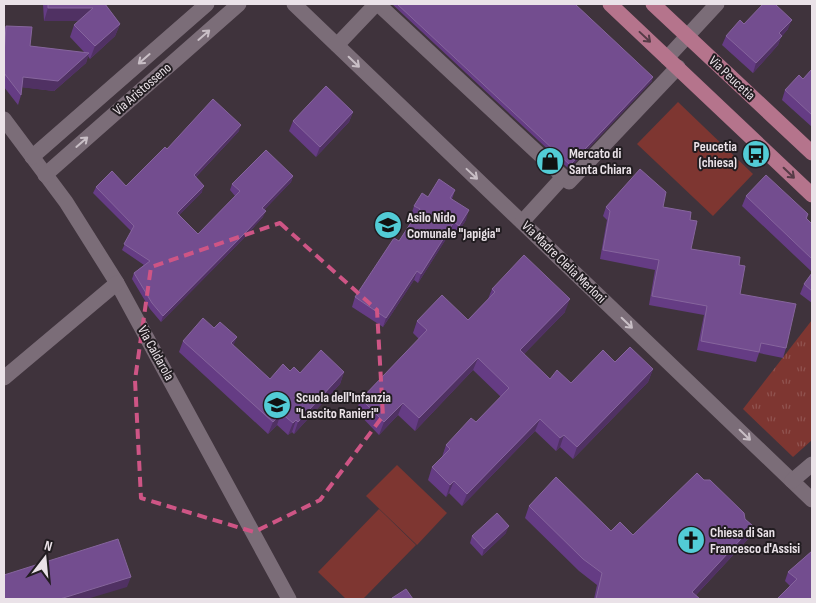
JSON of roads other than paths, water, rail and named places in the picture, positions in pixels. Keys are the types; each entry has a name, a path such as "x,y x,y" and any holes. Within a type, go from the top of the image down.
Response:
{"main road":[{"path":"610,4 812,195"},
{"name":"Via Peucetia","path":"652,4 812,153"}],"street":[{"name":"Via Aristosseno","path":"32,157 207,4"},
{"name":"Via Aristosseno","path":"45,175 239,4"},
{"name":"Via Madre Clelia Merloni","path":"294,4 812,500"},
{"path":"337,45 377,4 569,182 672,62 687,36 717,4"},
{"name":"Via Caldarola","path":"4,118 76,216 117,283 289,599"},
{"path":"522,222 563,177"},
{"path":"4,378 117,283"},
{"path":"792,481 812,464"}],"place":[{"name":"Peucetia (chiesa)","path":"756,154"},
{"name":"Mercato di Santa Chiara","path":"550,161"},
{"name":"Asilo Nido Comunale \"Japigia\"","path":"388,225"},
{"name":"Scuola dell'Infanzia \"Lascito Ranieri\"","path":"277,405"},
{"name":"Chiesa di San Francesco d'Assisi","path":"691,540"}]}
